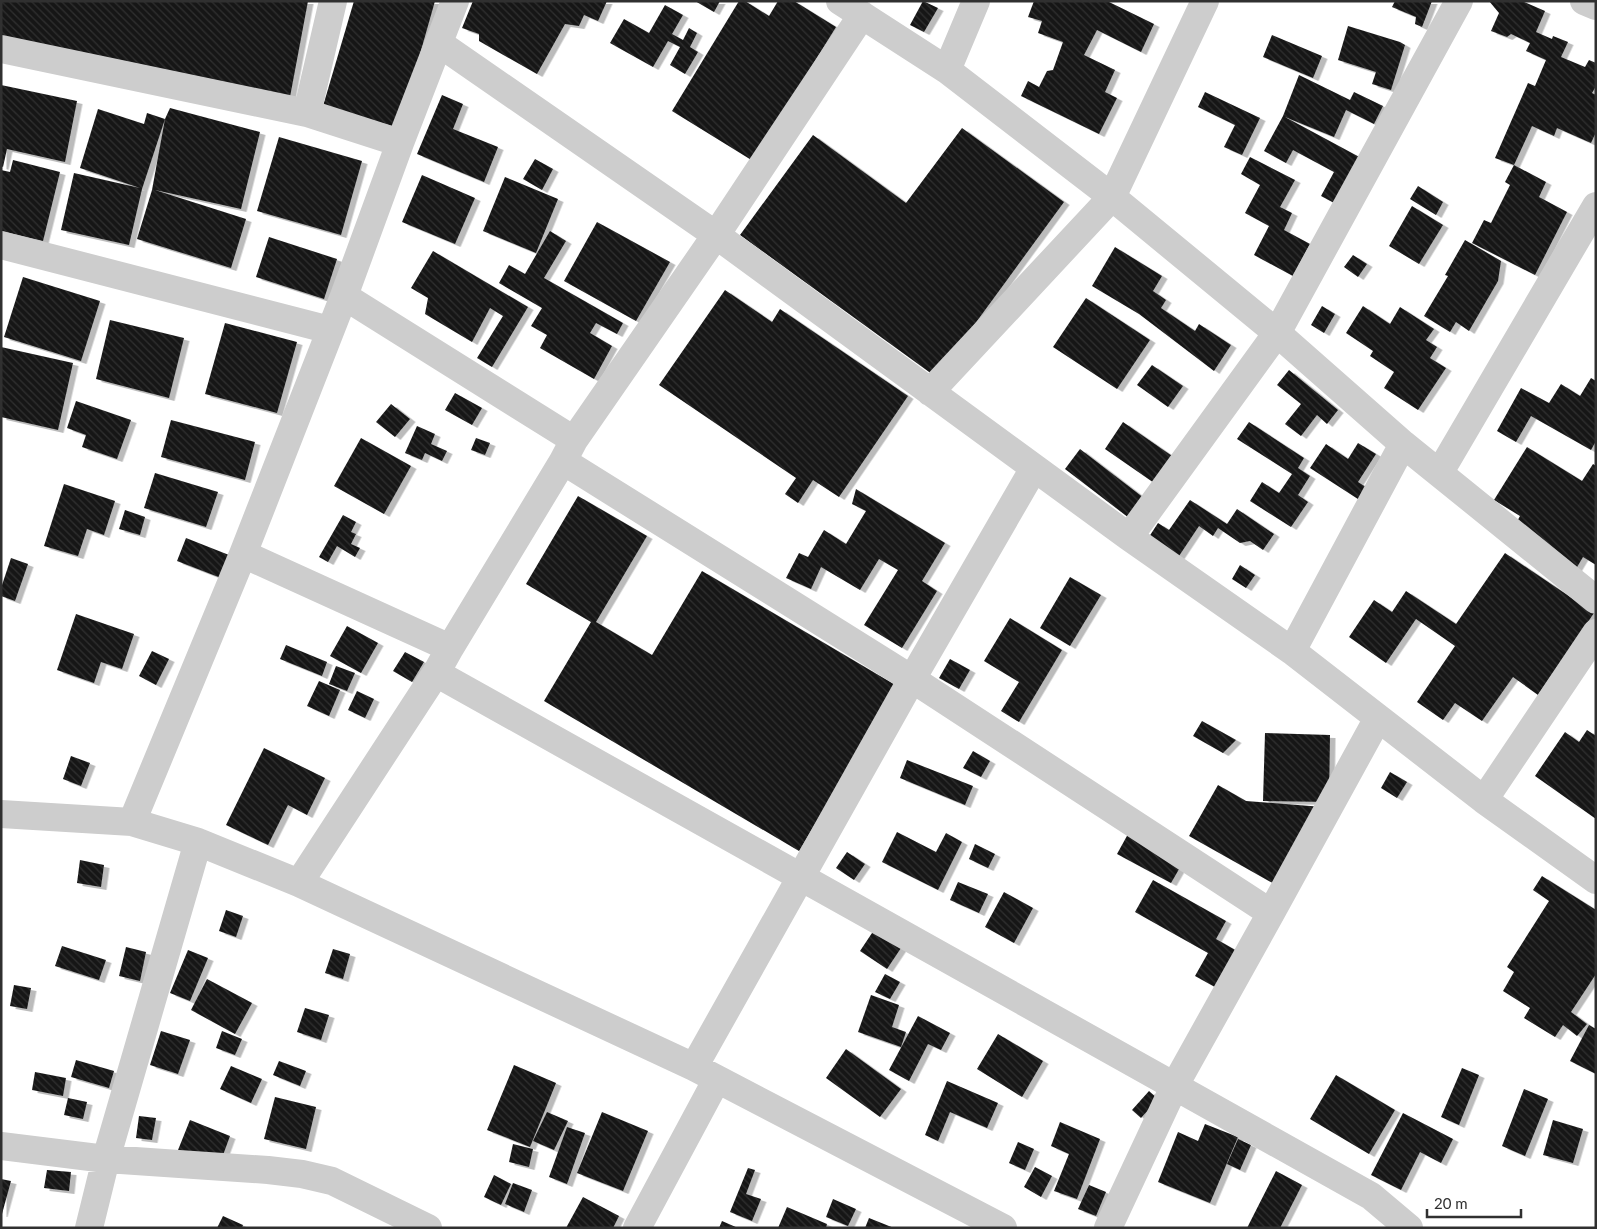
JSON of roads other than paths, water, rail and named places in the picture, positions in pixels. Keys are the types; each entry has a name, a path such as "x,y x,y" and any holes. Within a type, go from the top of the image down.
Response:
{"street":[{"path":"307,113 333,1"},
{"path":"132,822 243,554 344,296 455,1"},
{"path":"947,70 976,1"},
{"path":"930,392 1112,197 1205,1"},
{"path":"1129,537 1277,333 1459,1"},
{"path":"1584,1 1596,6"},
{"path":"299,883 436,673 569,450 716,235 851,8 947,70 1112,197 1277,333 1404,444 1596,600"},
{"path":"440,44 716,235 1129,537 1292,651 1484,800 1596,880"},
{"path":"1,49 307,113 400,143"},
{"path":"1440,472 1596,206"},
{"path":"1,245 330,330"},
{"path":"344,296 569,450 912,679 1272,913"},
{"path":"1292,651 1404,444"},
{"path":"694,1067 912,679 1034,468"},
{"path":"243,554 450,648"},
{"path":"1484,800 1596,633"},
{"path":"436,673 1371,1196 1409,1228"},
{"path":"1108,1228 1174,1087 1272,913 1378,718"},
{"path":"1,814 132,822 198,842 299,883 694,1067 1003,1228"},
{"path":"89,1228 106,1159 198,842"},
{"path":"637,1228 718,1079"},
{"path":"1,1146 106,1159 302,1174 332,1181 428,1228"}]}
